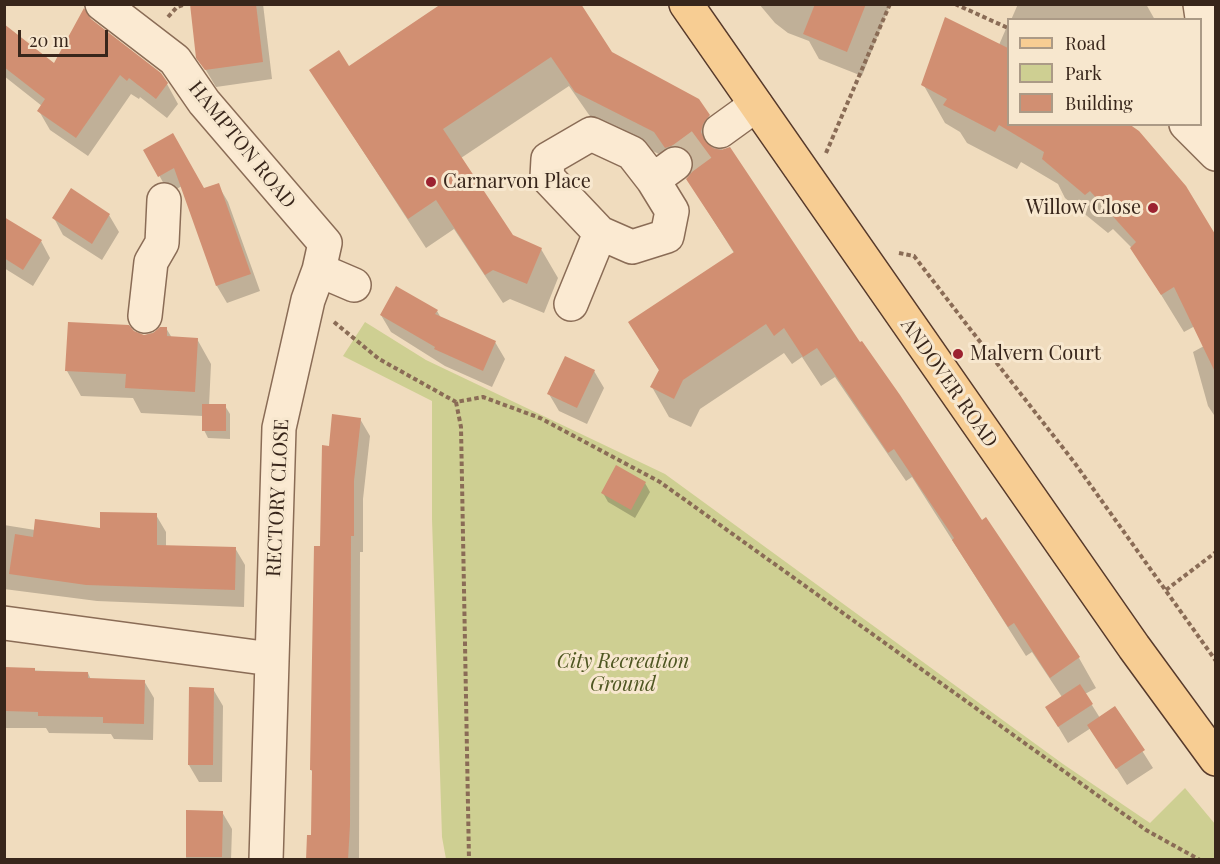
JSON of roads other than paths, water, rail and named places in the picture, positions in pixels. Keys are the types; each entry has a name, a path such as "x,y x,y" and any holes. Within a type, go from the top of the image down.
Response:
{"main road":[{"name":"ANDOVER ROAD","path":"686,4 1134,647 1215,759"}],"street":[{"name":"HAMPTON ROAD","path":"102,4 174,60 204,102 253,156 317,246"},
{"path":"1179,18 1191,4"},
{"path":"1202,18 1215,112"},
{"path":"720,131 756,105"},
{"path":"1188,126 1215,151"},
{"path":"591,134 632,153 664,172 672,211 667,236 632,248 600,233 547,177 548,159 591,134"},
{"path":"145,316 151,262 162,243 164,200"},
{"path":"571,304 600,233"},
{"path":"317,246 354,285"},
{"name":"RECTORY CLOSE","path":"266,860 279,428 308,300 317,246"},
{"path":"4,623 271,659"}],"tunnel":[{"path":"675,164 720,131"}],"place":[{"name":"Carnarvon Place","path":"431,182"},
{"name":"Willow Close","path":"1153,208"},
{"name":"Malvern Court","path":"958,354"}],"park label":[{"name":"City Recreation Ground","path":"623,674"}]}
